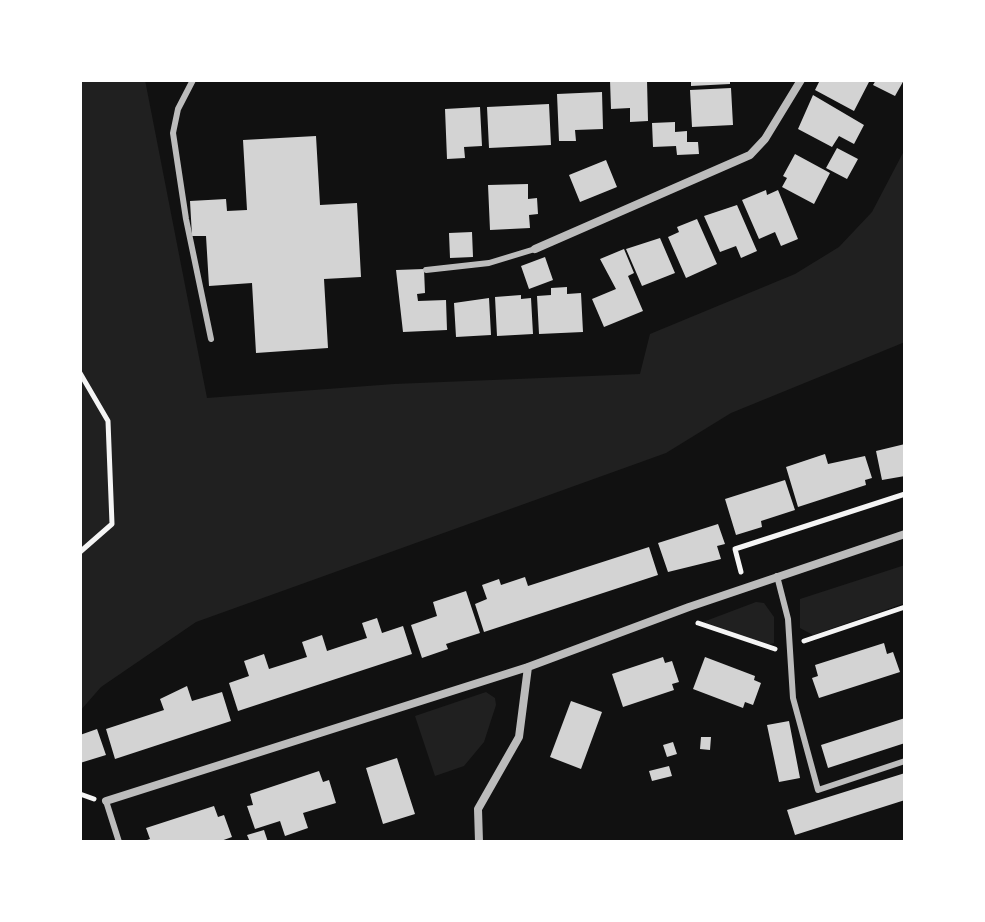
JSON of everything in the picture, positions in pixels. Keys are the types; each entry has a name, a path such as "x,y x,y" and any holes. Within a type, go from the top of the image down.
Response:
{"street":[{"path":"535,249 750,155 765,139 801,80"},
{"path":"106,801 528,667 777,576 905,534"},
{"path":"479,842 478,809 519,737 528,667"}],"lane":[{"path":"193,80 178,109 173,133 186,219 211,339"},
{"path":"426,270 489,263 535,249"},
{"path":"777,576 788,619 793,698 818,790 905,761"},
{"path":"106,801 119,842"}],"path":[{"path":"80,373 108,421 112,524 80,552"},
{"path":"746,589 735,549 905,494"}],"shaded area":[{"path":"80,80 145,80 207,398 394,384 640,374 650,334 795,274 839,247 872,212 905,149 905,342 731,413 666,453 196,622 101,687 80,711"},
{"path":"905,565 905,603 813,635 800,628 800,599"},
{"path":"756,602 764,603 774,617 774,643 768,645 703,622"},
{"path":"486,692 495,698 496,705 484,742 464,766 435,776 415,716"}],"building":[{"path":"610,80 647,80 648,121 630,122 630,108 611,109"},
{"path":"691,80 730,80 730,84 691,86"},
{"path":"820,80 870,80 854,111 815,90"},
{"path":"876,80 904,80 895,96 873,85"},
{"path":"731,88 733,125 692,127 690,90"},
{"path":"602,92 603,129 575,130 576,141 559,141 557,94"},
{"path":"813,95 864,125 854,144 839,136 832,147 798,129"},
{"path":"549,104 551,145 489,148 487,107"},
{"path":"480,107 482,146 464,147 465,158 447,159 445,109"},
{"path":"675,122 675,132 687,131 687,142 698,142 699,154 677,155 676,146 653,147 652,123"},
{"path":"316,136 320,205 357,203 361,277 324,279 328,348 256,353 252,283 209,286 206,236 192,236 190,201 226,199 227,211 247,210 243,140"},
{"path":"837,148 858,159 847,179 826,168"},
{"path":"795,154 830,173 814,204 782,187 787,178 783,176"},
{"path":"606,160 617,187 580,202 569,175"},
{"path":"528,184 528,199 537,198 538,214 529,215 530,228 490,230 488,185"},
{"path":"766,190 767,195 778,190 798,239 781,246 775,232 759,239 742,200"},
{"path":"737,205 757,251 741,258 736,246 720,252 704,216"},
{"path":"697,219 717,264 686,278 668,237 679,232 677,227"},
{"path":"472,232 473,257 450,258 449,233"},
{"path":"660,238 675,273 642,286 626,249"},
{"path":"624,249 634,273 628,276 643,311 604,327 592,299 616,289 600,259"},
{"path":"545,257 553,280 529,289 521,266"},
{"path":"424,269 425,293 417,294 418,301 446,300 447,330 403,332 396,270"},
{"path":"567,287 567,294 581,293 583,332 539,334 537,296 551,295 551,288"},
{"path":"521,295 521,299 531,298 533,334 497,336 495,297"},
{"path":"489,298 491,335 456,337 454,303"},
{"path":"905,444 905,476 882,480 876,451"},
{"path":"825,454 828,464 865,456 872,478 865,480 866,485 798,507 786,467"},
{"path":"785,480 795,510 761,521 762,527 736,535 725,499"},
{"path":"718,524 725,544 717,546 721,559 668,572 658,543"},
{"path":"649,547 658,575 484,632 475,604 487,599 482,585 499,579 501,585 525,577 528,586"},
{"path":"466,591 480,633 446,644 448,649 422,658 411,625 437,616 433,602"},
{"path":"377,618 382,633 403,626 412,654 238,711 229,683 249,676 244,661 264,654 269,669 307,657 302,642 322,635 327,651 367,638 362,623"},
{"path":"884,643 887,654 893,652 900,672 819,698 812,678 818,676 815,665"},
{"path":"663,657 665,663 672,661 679,682 672,684 674,690 623,707 612,674"},
{"path":"705,657 755,676 754,680 761,683 753,705 745,702 743,708 693,689"},
{"path":"187,686 192,701 222,692 231,721 115,759 106,729 164,710 160,699"},
{"path":"571,701 602,712 581,769 550,757"},
{"path":"905,718 905,743 828,768 821,745"},
{"path":"789,721 800,778 779,782 767,725"},
{"path":"97,729 106,755 80,763 80,735"},
{"path":"701,737 711,737 710,750 700,749"},
{"path":"673,742 677,754 667,757 663,745"},
{"path":"397,758 415,814 383,824 366,768"},
{"path":"669,766 672,776 652,781 649,771"},
{"path":"319,771 323,782 329,780 336,803 303,813 308,828 285,836 280,821 255,829 247,806 253,805 250,794"},
{"path":"905,773 905,800 795,835 787,810"},
{"path":"214,806 218,817 224,815 232,837 218,842 141,842 150,839 146,828"},
{"path":"264,830 268,842 250,842 247,835"}]}
